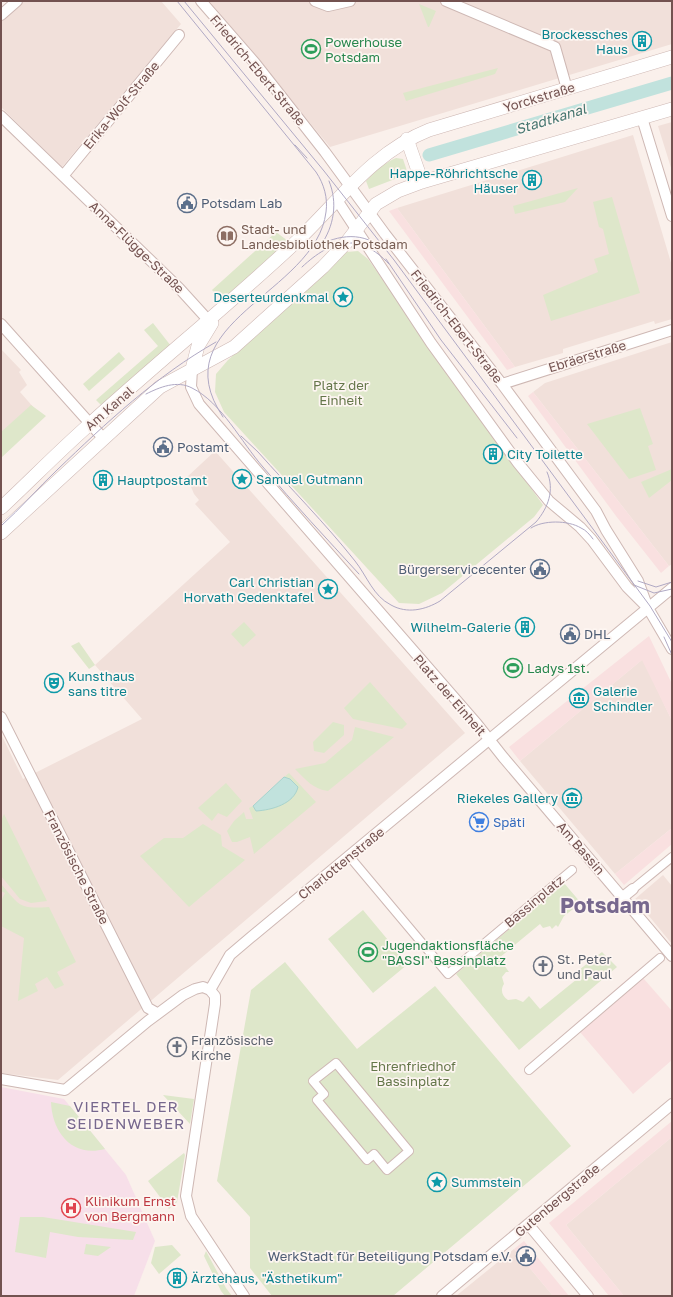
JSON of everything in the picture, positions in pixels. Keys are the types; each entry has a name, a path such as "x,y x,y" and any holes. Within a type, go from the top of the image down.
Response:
{"street":[{"path":"1,14 17,1"},
{"path":"315,1 328,6 350,1"},
{"path":"446,1 554,47 567,89"},
{"name":"Friedrich-Ebert-Straße","path":"204,2 255,63 350,186 368,212 502,384 596,511 606,530 638,581 648,608 672,649"},
{"name":"Erika-Wolf-Straße","path":"62,176 179,35"},
{"name":"Yorckstraße","path":"332,204 365,171 407,139 429,130 672,57"},
{"path":"368,212 376,204 398,191 422,182 672,109"},
{"name":"Anna-Flügge-Straße","path":"1,116 179,288 209,321"},
{"path":"642,118 672,216"},
{"path":"407,139 422,182"},
{"name":"Friedrich-Ebert-Straße","path":"332,204 356,229 431,343 518,463 549,501 580,527 592,540 627,587 648,608"},
{"name":"Am Kanal","path":"1,508 90,424 209,321 298,241 332,204"},
{"name":"Am Kanal","path":"1,533 160,387 239,342 323,267 356,229 368,212"},
{"name":"Am Kanal","path":"192,369 198,346 219,311"},
{"path":"1,324 103,438"},
{"name":"Ebräerstraße","path":"502,384 672,330"},
{"name":"Platz der Einheit","path":"192,369 191,387 199,404 378,610 489,741"},
{"name":"Charlottenstraße","path":"210,990 230,955 672,588"},
{"name":"Französische Straße","path":"1,717 148,1008 157,1013"},
{"name":"Am Bassin","path":"489,741 672,956"},
{"name":"Bassinplatz","path":"349,856 448,974 572,870"},
{"path":"623,897 672,857"},
{"path":"529,1070 660,958"},
{"path":"1,1079 65,1090 157,1013 183,995 195,988 203,987 210,990 215,996 215,1004 186,1196 191,1216 244,1296"},
{"path":"336,1063 406,1148 409,1151 387,1170 374,1154 367,1160 317,1100 324,1094 313,1081 336,1063"},
{"name":"Gutenbergstraße","path":"442,1296 672,1104"},
{"path":"528,1224 588,1296"}],"shaded area":[{"path":"15,1 161,1 181,24 62,167 1,107 1,14"},
{"path":"209,1 672,1 672,44 330,147"},
{"path":"672,122 672,171 658,126"},
{"path":"633,135 672,266 672,319 655,324 654,321 563,349 563,353 515,367 397,208"},
{"path":"397,208 515,367 507,370 389,211"},
{"path":"672,342 672,564 669,566 533,392 545,383"},
{"path":"1,349 21,370 19,372 27,385 20,392 35,409 1,440"},
{"path":"533,392 669,566 661,573 616,516 528,396"},
{"path":"215,451 465,733 58,1080 1,1073 1,734 23,779 142,719 95,665 230,542 195,504 199,500 194,494 187,477"},
{"path":"649,636 672,684 672,721 642,660 520,761 509,747"},
{"path":"643,659 672,721 672,828 615,874 520,761"},
{"path":"672,828 672,844 624,885 615,874"},
{"path":"663,875 672,886 672,944 635,899"},
{"path":"637,971 672,1011 672,1060 633,1094 574,1025"},
{"name":"Klinikum Ernst von Bergmann","path":"1,1087 64,1099 126,1175 155,1241 134,1296 1,1296"},
{"path":"672,1121 672,1137 566,1225 624,1296 609,1296 549,1223"},
{"path":"672,1137 672,1296 624,1296 566,1225"},
{"path":"524,1241 569,1296 553,1296 514,1249"},
{"path":"514,1249 553,1296 456,1296"}],"green space":[{"path":"419,4 436,11 429,27 428,27"},
{"path":"498,68 495,74 406,101 403,93"},
{"path":"396,158 403,159 408,174 369,189 366,181 372,174 387,162"},
{"path":"578,188 565,202 515,214 513,206"},
{"path":"612,197 640,293 551,321 543,295 598,272 594,259 609,254 603,229 599,227 593,202"},
{"path":"276,232 288,241 222,301 212,290"},
{"name":"Platz der Einheit","path":"358,251 368,259 543,505 534,517 442,593 419,604 399,603 224,412 215,392 216,374 228,360 347,252"},
{"path":"153,323 171,346 102,406 96,400 158,346 144,330"},
{"path":"119,352 125,359 89,391 83,384"},
{"path":"31,405 46,416 1,458 1,432"},
{"path":"640,408 653,444 648,446 656,470 629,479 587,424"},
{"path":"672,469 672,480 649,498 641,482"},
{"path":"244,622 256,635 243,647 231,634"},
{"path":"79,642 95,665 89,669 71,646"},
{"path":"370,682 407,724 402,729 353,719 344,708"},
{"path":"333,722 344,725 344,735 324,753 314,751 313,742"},
{"path":"355,727 394,737 328,791 314,786 295,769 325,763 352,740"},
{"path":"289,773 316,802 254,854 250,837 237,842 232,842 227,831 234,821 244,812 246,819 253,819 249,808 253,806 256,811 290,779 284,777"},
{"path":"226,783 242,801 227,817 218,813 212,821 198,808"},
{"path":"4,814 47,901 31,903 20,899 1,876 1,821"},
{"path":"203,824 221,835 222,846 245,860 189,907 140,856 164,838 183,838"},
{"path":"564,883 581,903 564,916 558,927 556,925 552,929 550,926 543,928 540,924 499,958 509,972 506,972 502,977 504,984 502,991 504,997 508,1000 516,999 523,1002 529,996 540,1009 582,975 579,970 602,952 617,967 519,1050 456,974"},
{"path":"1,884 12,897 21,904 32,907 49,907 76,962 57,972 64,985 55,989 47,977 35,984 38,991 18,1001 24,938 1,926 1,901 5,893 1,891"},
{"name":"Jugendaktionsfläche \"BASSI\" Bassinplatz","path":"363,910 408,964 373,993 328,939"},
{"name":"Ehrenfriedhof Bassinplatz","path":"285,962 357,1049 435,986 571,1146 393,1296 272,1296 250,1268 250,1217 217,1181 251,990"},
{"path":"163,1095 194,1099 190,1124"},
{"path":"51,1102 70,1106 105,1149 93,1151 83,1150 66,1140 55,1123"},
{"path":"184,1153 185,1155 177,1202 169,1209 148,1181"},
{"path":"20,1217 43,1217 136,1232 133,1240 78,1237 50,1232 46,1258 15,1252"},
{"path":"86,1244 111,1247 98,1256 84,1254"},
{"path":"172,1245 181,1255 159,1274 151,1263 155,1247"},
{"path":"206,1251 232,1296 225,1296 221,1291 204,1256"}],"water":[{"path":"284,777 290,779 298,787 292,798 282,805 256,811 253,806"}],"waterway":[{"name":"Stadtkanal","path":"429,155 672,83"}],"tram line":[{"path":"177,1 316,172 326,196 326,212 316,240 297,265 225,332 211,356 209,384 223,417"},
{"path":"184,1 324,171 394,260 650,606 672,642"},
{"path":"295,145 307,158"},
{"path":"321,245 332,222 334,206 332,189 329,181"},
{"path":"312,249 320,244 346,237 364,238 381,247"},
{"path":"302,267 324,250 335,245 346,243 367,247 389,264"},
{"path":"386,259 441,340 517,438"},
{"path":"1,526 75,452 132,401 194,355 216,342"},
{"path":"146,394 169,385 180,385 192,388 213,403 275,481 359,574"},
{"path":"241,436 258,452 332,533 355,561 379,596 397,608 410,610 422,609 440,601 536,522 544,511 549,498 550,485 547,472"},
{"path":"531,528 536,525 549,522 563,522 576,525 585,530 593,539"},
{"path":"638,581 656,587 672,582"},
{"path":"634,585 654,593 672,589"},
{"path":"664,637 672,655"}],"place":[{"name":"Brockessches Haus","path":"642,41"},
{"name":"Powerhouse Potsdam","path":"311,49"},
{"name":"Happe-Röhrichtsche Häuser","path":"532,180"},
{"name":"Potsdam Lab","path":"187,203"},
{"name":"Stadt- und Landesbibliothek Potsdam","path":"227,236"},
{"name":"Deserteurdenkmal","path":"343,297"},
{"name":"Postamt","path":"163,447"},
{"name":"City Toilette","path":"493,454"},
{"name":"Samuel Gutmann","path":"242,479"},
{"name":"Hauptpostamt","path":"103,480"},
{"name":"Bürgerservicecenter","path":"540,569"},
{"name":"Carl Christian Horvath Gedenktafel","path":"328,589"},
{"name":"Wilhelm-Galerie","path":"525,627"},
{"name":"DHL","path":"570,634"},
{"name":"Ladys 1st.","path":"513,668"},
{"name":"Kunsthaus sans titre","path":"54,683"},
{"name":"Galerie Schindler","path":"579,698"},
{"name":"Riekeles Gallery","path":"572,798"},
{"name":"Späti","path":"479,822"},
{"name":"Jugendaktionsfläche \"BASSI\" Bassinplatz","path":"368,952"},
{"name":"St. Peter und Paul","path":"543,966"},
{"name":"Französische Kirche","path":"177,1047"},
{"name":"Summstein","path":"437,1182"},
{"name":"Klinikum Ernst von Bergmann","path":"71,1208"},
{"name":"WerkStadt für Beteiligung Potsdam e.V.","path":"526,1256"},
{"name":"Ärztehaus, \"Ästhetikum\"","path":"177,1278"}],"district":[{"name":"Potsdam","path":"605,906"},
{"name":"VIERTEL DER SEIDENWEBER","path":"126,1116"}]}
